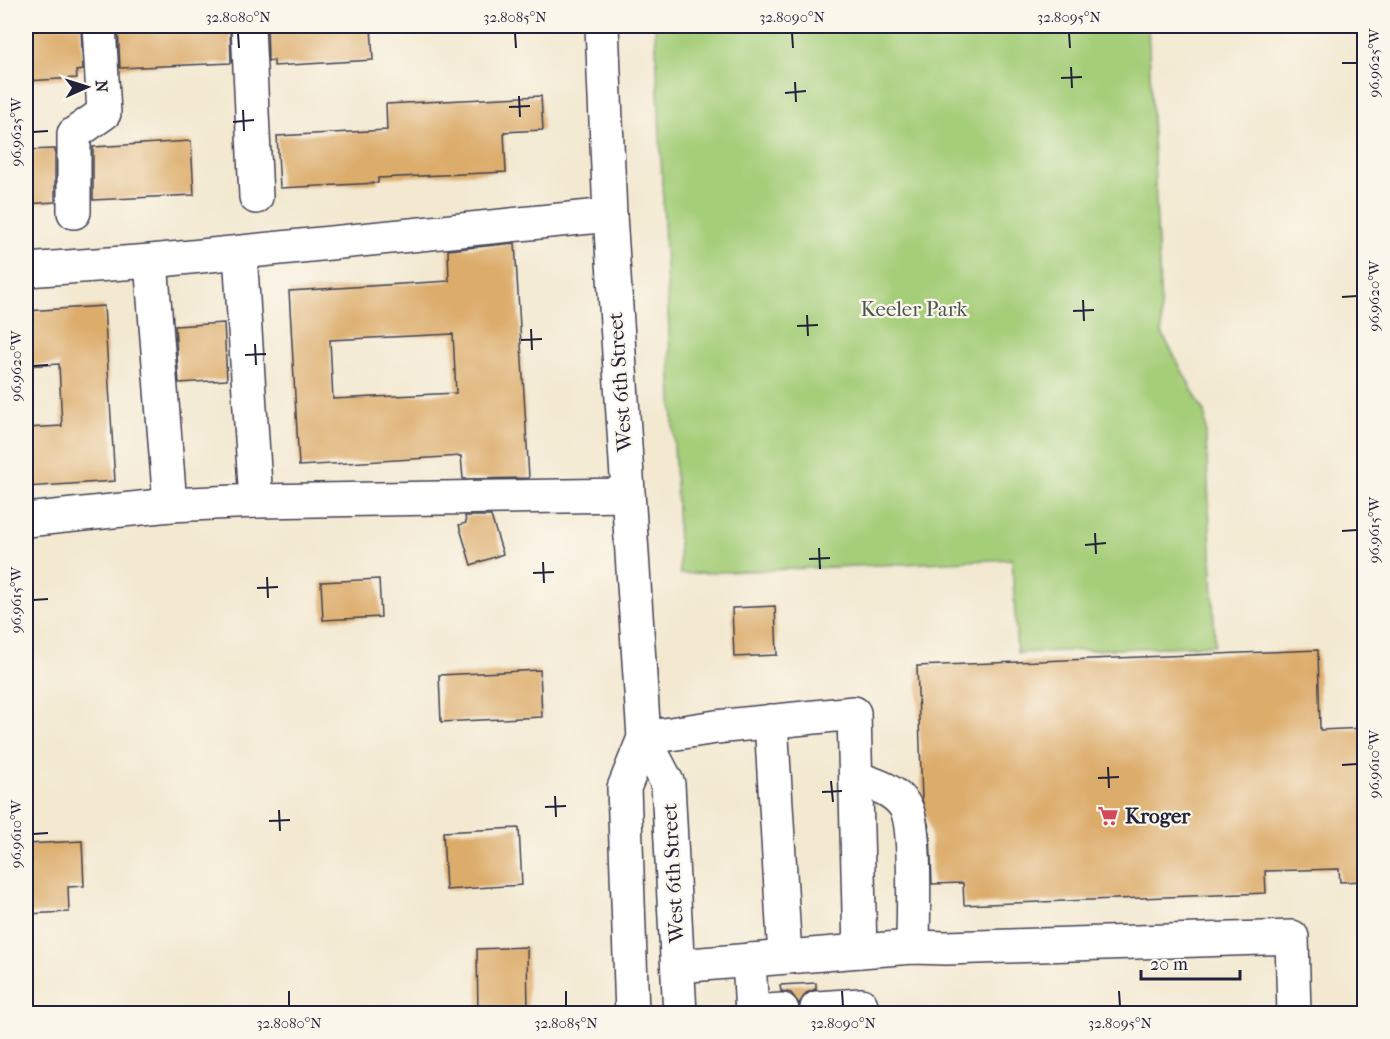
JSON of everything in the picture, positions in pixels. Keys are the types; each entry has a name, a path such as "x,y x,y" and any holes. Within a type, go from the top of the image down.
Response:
{"street":[{"path":"75,212 74,134 104,113 99,26"},
{"path":"248,26 256,197"},
{"name":"West 6th Street","path":"602,26 610,215 644,738 668,784 680,1014"},
{"path":"26,270 240,253 610,215"},
{"path":"240,253 256,501"},
{"path":"151,261 170,505"},
{"path":"26,520 170,505 256,501 628,495"},
{"path":"644,738 771,721 854,713 860,951"},
{"path":"771,721 785,957"},
{"name":"West 6th Street","path":"632,1014 624,788 644,738"},
{"path":"856,778 889,790 906,808 912,839 913,947"},
{"path":"678,966 913,947 946,948 1292,937 1294,1014"},
{"path":"749,960 762,1012"},
{"path":"817,1008 861,1005"}],"green space":[{"name":"Keeler Park","path":"655,26 1148,26 1162,333 1205,414 1215,645 1017,653 1012,559 680,574"}],"building":[{"path":"26,26 81,26 83,70 76,71 77,78 26,81"},
{"path":"118,26 230,26 231,63 120,68"},
{"path":"267,26 371,26 373,60 274,66 274,60 268,61"},
{"path":"541,96 543,130 504,132 506,172 378,178 378,183 280,188 277,136 387,130 386,104"},
{"path":"191,141 194,195 93,200 93,147"},
{"path":"55,149 55,202 26,204 26,150"},
{"path":"515,243 529,478 463,479 461,456 299,466 289,291 449,281 448,250","holes":["453,334 456,393 333,399 330,340"]},
{"path":"104,306 115,481 26,487 26,428 62,426 59,364 26,366 26,311"},
{"path":"224,323 227,380 179,383 175,326"},
{"path":"465,516 491,516 503,554 471,565 459,525 466,523"},
{"path":"379,579 381,617 323,620 321,582"},
{"path":"775,606 777,655 734,657 732,608"},
{"name":"Kroger","path":"1318,650 1320,730 1365,728 1365,881 1340,882 1339,869 1265,871 1266,893 964,905 963,883 932,884 930,832 922,799 917,666"},
{"path":"540,670 542,717 441,722 439,675"},
{"path":"519,828 522,885 446,890 443,832"},
{"path":"82,841 84,886 68,887 69,912 26,914 26,844"},
{"path":"527,947 528,1014 478,1014 477,949"},
{"path":"816,983 816,989 806,993 799,1004 791,993 781,991 780,985"}],"place":[{"name":"Kroger","path":"1108,816"}]}
